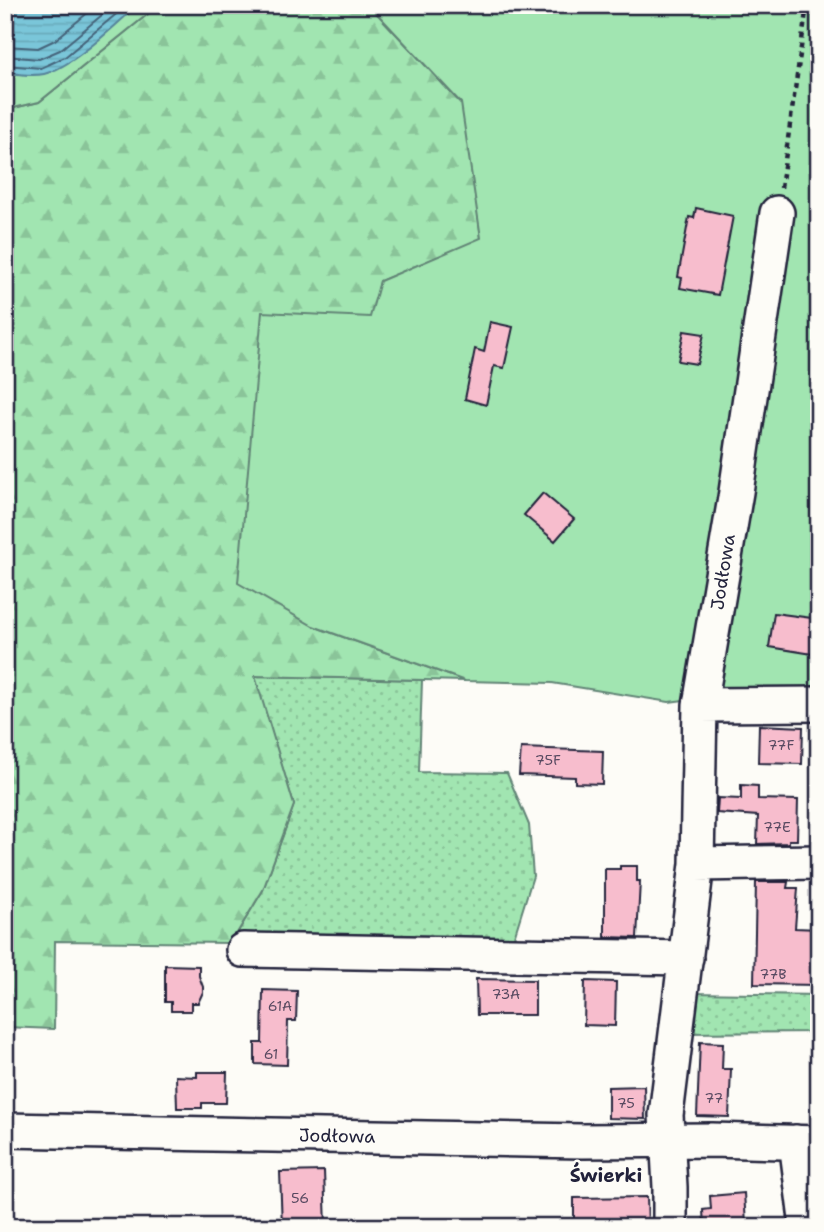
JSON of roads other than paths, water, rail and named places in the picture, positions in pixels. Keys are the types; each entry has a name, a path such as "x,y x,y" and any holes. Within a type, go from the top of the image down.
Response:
{"street":[{"name":"Jodłowa","path":"670,1227 666,1115 697,864 701,705 777,213"},
{"path":"701,705 819,704"},
{"path":"697,864 819,862"},
{"path":"243,950 686,958"},
{"name":"Jodłowa","path":"5,1130 569,1141 808,1142"},
{"path":"807,1227 808,1142"}],"water":[{"path":"5,5 138,5 68,63 44,74 24,75 5,72"}],"district":[{"name":"Świerki","path":"606,1175"}]}
